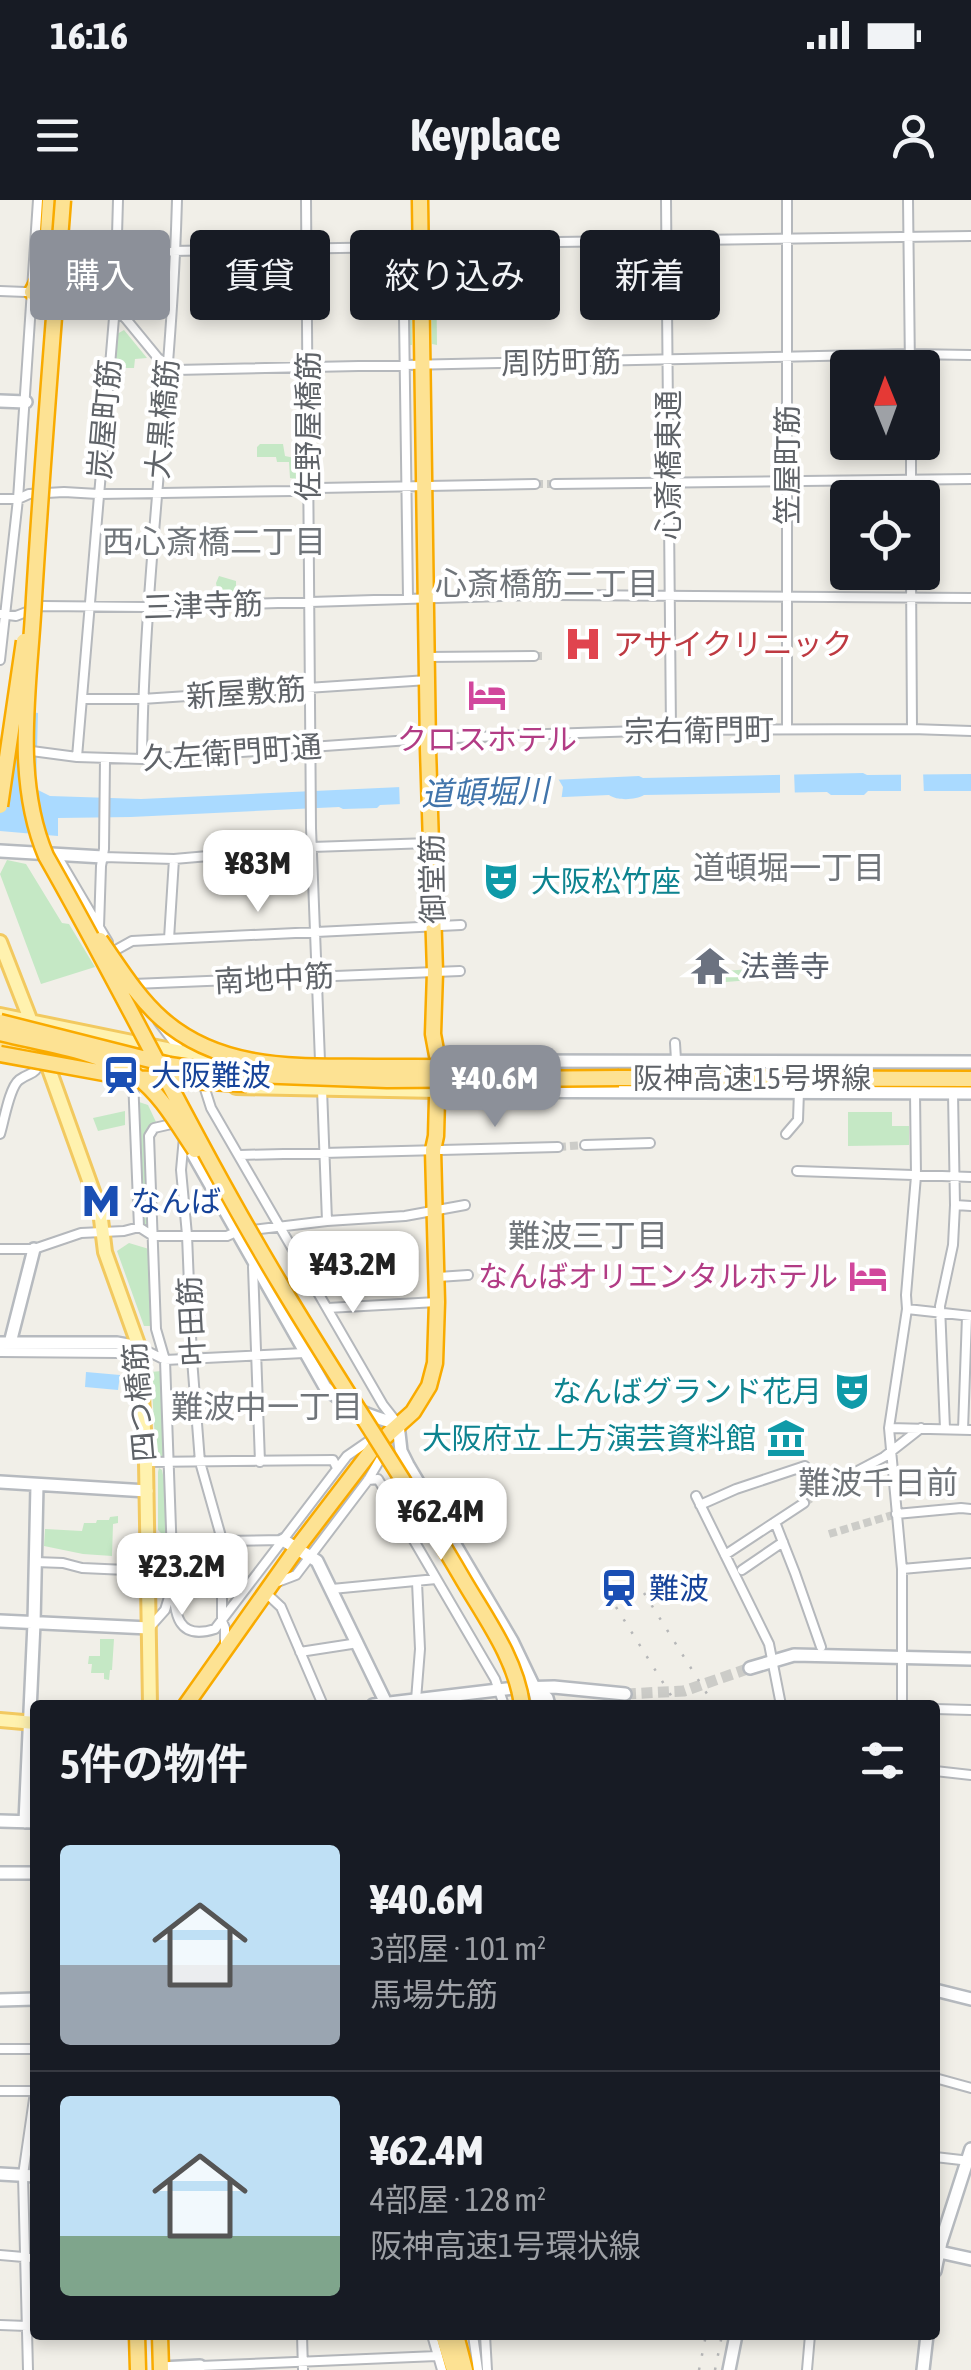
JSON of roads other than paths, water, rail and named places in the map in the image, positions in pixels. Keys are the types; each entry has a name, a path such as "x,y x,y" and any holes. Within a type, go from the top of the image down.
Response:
{"highway":[{"path":"48,230 50,200"},
{"path":"63,200 26,742 28,793 40,842 239,1212 483,1615 515,1675 521,1700"},
{"name":"御堂筋","path":"420,200 420,230"},
{"name":"御堂筋","path":"189,1700 269,1588 290,1544 375,1446 413,1412 432,1379 435,1362 433,1150 438,1061 433,1034 422,320"},
{"path":"0,806 38,546"},
{"path":"0,785 6,767"},
{"path":"69,896 130,984 162,1019 204,1046 239,1059 290,1066 501,1068 619,1078"},
{"name":"阪神高速15号堺線","path":"0,1018 170,1064 259,1077 971,1079"},
{"path":"0,1033 110,1063 139,1078 165,1106 239,1212"},
{"path":"0,1047 110,1063"},
{"path":"0,1047 114,1075 166,1080 271,1085 387,1080"},
{"path":"137,2340 138,2370"},
{"path":"160,2340 161,2369"},
{"path":"444,2340 454,2370"},
{"path":"457,2340 465,2370"}],"main road":[{"name":"四つ橋筋","path":"0,942 100,1211 105,1252 139,1347 146,1462 150,1700"},
{"path":"0,1018 182,1052 268,1061 438,1061"},
{"path":"0,1047 148,1071 204,1086 438,1091"},
{"path":"0,1720 30,1723"}],"street":[{"path":"36,230 38,200"},
{"name":"炭屋町筋","path":"117,230 118,200"},
{"name":"大黒橋筋","path":"142,758 147,607 176,252 176,200"},
{"name":"佐野屋橋筋","path":"306,200 306,230"},
{"name":"心斎橋東通","path":"666,200 666,230"},
{"name":"笠屋町筋","path":"787,200 787,729"},
{"path":"908,200 909,350"},
{"path":"720,240 971,236"},
{"path":"170,252 190,252"},
{"path":"0,291 30,292"},
{"path":"0,660 18,499 30,320"},
{"name":"炭屋町筋","path":"77,757 113,320"},
{"path":"126,320 158,358 176,370 405,364"},
{"name":"佐野屋橋筋","path":"307,320 311,828 320,1060"},
{"path":"404,320 408,598"},
{"name":"心斎橋東通","path":"667,320 671,730"},
{"name":"周防町筋","path":"940,354 971,355"},
{"name":"周防町筋","path":"405,364 830,357"},
{"path":"0,401 26,402"},
{"path":"911,460 911,480 971,479"},
{"path":"554,484 830,481"},
{"path":"0,499 64,492 535,484"},
{"path":"912,590 912,729"},
{"path":"558,595 971,598"},
{"name":"三津寺筋","path":"3,615 16,616 42,606 147,607 536,596"},
{"path":"427,657 534,656"},
{"name":"新屋敷筋","path":"82,700 428,680"},
{"name":"宗右衛門町","path":"428,739 671,730 971,731"},
{"name":"久左衛門町通","path":"0,747 105,759 428,739"},
{"path":"100,926 105,759"},
{"path":"0,851 174,859 430,842"},
{"path":"56,854 133,984 182,1052"},
{"path":"168,938 174,859"},
{"path":"114,951 132,942 168,938 460,925"},
{"name":"南地中筋","path":"133,984 460,971"},
{"path":"675,1043 676,1060"},
{"path":"143,1044 148,1071 324,1388 365,1415 398,1424"},
{"path":"0,1134 13,1089 19,1080 36,1070 44,1055"},
{"path":"438,1061 971,1062"},
{"path":"133,1069 138,1227"},
{"path":"204,1086 211,1108 398,1424 401,1451 408,1465 512,1642 537,1700"},
{"path":"322,1090 327,1221"},
{"path":"438,1091 971,1093"},
{"path":"786,1134 798,1120 799,1091"},
{"path":"902,1700 902,1569 889,1428 907,1310 916,1176 915,1093"},
{"path":"945,1429 940,1306 953,1245 953,1093"},
{"path":"176,1123 154,1128 149,1136 156,1329 166,1360 172,1586 175,1614 183,1626 205,1632 214,1629 290,1544 347,1456 398,1424"},
{"name":"叶田筋","path":"184,1137 182,1170 200,1462 222,1540 224,1649"},
{"path":"585,1145 650,1143"},
{"path":"240,1155 558,1146"},
{"path":"797,1170 971,1178"},
{"path":"0,1248 34,1249 103,1230 138,1227 153,1236 226,1236 280,1226 405,1216 465,1206"},
{"path":"955,1206 971,1206"},
{"path":"34,1249 3,1350 117,1343 139,1347 166,1360 304,1353"},
{"path":"254,1264 260,1462"},
{"path":"436,1277 468,1275"},
{"path":"327,1308 437,1302"},
{"path":"889,1428 967,1430 969,1316 907,1310"},
{"path":"321,1700 269,1588 296,1575 311,1557 368,1480 398,1424"},
{"path":"831,1485 884,1457 921,1428"},
{"path":"146,1462 334,1460 337,1468"},
{"path":"780,1700 769,1644 698,1500 805,1466"},
{"path":"368,1480 378,1479 501,1689 503,1700"},
{"path":"0,1482 146,1491"},
{"path":"32,1700 37,1485"},
{"path":"725,1555 804,1503"},
{"path":"896,1514 971,1509"},
{"path":"774,1522 821,1647"},
{"path":"148,1542 222,1540 290,1544 311,1557 332,1588 380,1700"},
{"path":"742,1570 783,1542"},
{"path":"35,1562 149,1571"},
{"path":"902,1569 971,1563"},
{"path":"332,1588 436,1579"},
{"path":"417,1582 420,1649 416,1700 534,1687 625,1694"},
{"path":"0,1621 149,1628 166,1610 172,1586"},
{"path":"300,1652 358,1643"},
{"path":"750,1668 794,1655 971,1659"},
{"path":"534,1687 547,1700"},
{"path":"940,1709 971,1710"},
{"path":"940,1772 971,1775"},
{"path":"0,1821 30,1822"},
{"path":"0,1874 30,1873"},
{"path":"940,1991 971,1999"},
{"path":"0,2000 30,2000"},
{"path":"0,2049 30,2049"},
{"path":"940,2079 971,2088"},
{"path":"0,2090 30,2092"},
{"path":"940,2157 970,2156 940,2242"},
{"path":"0,2174 29,2175 24,2257 28,2370"},
{"path":"940,2252 971,2259"},
{"path":"0,2255 30,2258"},
{"path":"0,2324 27,2326"},
{"path":"302,2340 303,2366"},
{"path":"433,2340 442,2370"},
{"path":"475,2340 478,2370"},
{"path":"485,2340 486,2370"},
{"path":"729,2370 735,2340"},
{"path":"807,2370 810,2340"},
{"path":"923,2370 926,2340"},
{"path":"161,2369 303,2366 437,2356"}],"water":[{"name":"道頓堀川","path":"11,710 38,713 36,789 50,796 141,799 639,776 863,773 971,774 971,791 644,795 626,799 609,795 377,808 58,818 58,836 0,831 0,765"},
{"path":"86,1372 120,1375 118,1390 85,1387"}],"tunnel":[{"path":"535,484 555,484"},
{"path":"536,595 558,595"},
{"path":"534,656 546,656"},
{"path":"558,1147 585,1145"},
{"path":"804,1503 831,1485"},
{"path":"829,1534 896,1514"},
{"path":"625,1694 684,1691 750,1668"}],"railway":[{"path":"644,1593 711,1700"},
{"path":"616,1607 674,1700"},
{"path":"699,2370 705,2340"},
{"path":"715,2370 721,2340"}],"place":[{"name":"アサイクリニック","path":"583,644"},
{"name":"クロスホテル","path":"487,695"},
{"name":"大阪松竹座","path":"501,881"},
{"name":"法善寺","path":"710,966"},
{"name":"大阪難波","path":"121,1075"},
{"name":"なんば","path":"101,1201"},
{"name":"なんばオリエンタルホテル","path":"868,1276"},
{"name":"なんばグランド花月","path":"852,1391"},
{"name":"大阪府立 上方演芸資料館","path":"786,1438"},
{"name":"難波","path":"619,1588"}],"district":[{"name":"西心斎橋二丁目","path":"214,541"},
{"name":"心斎橋筋二丁目","path":"547,583"},
{"name":"道頓堀一丁目","path":"789,867"},
{"name":"難波三丁目","path":"588,1235"},
{"name":"難波中一丁目","path":"267,1406"},
{"name":"難波千日前","path":"878,1482"}]}
